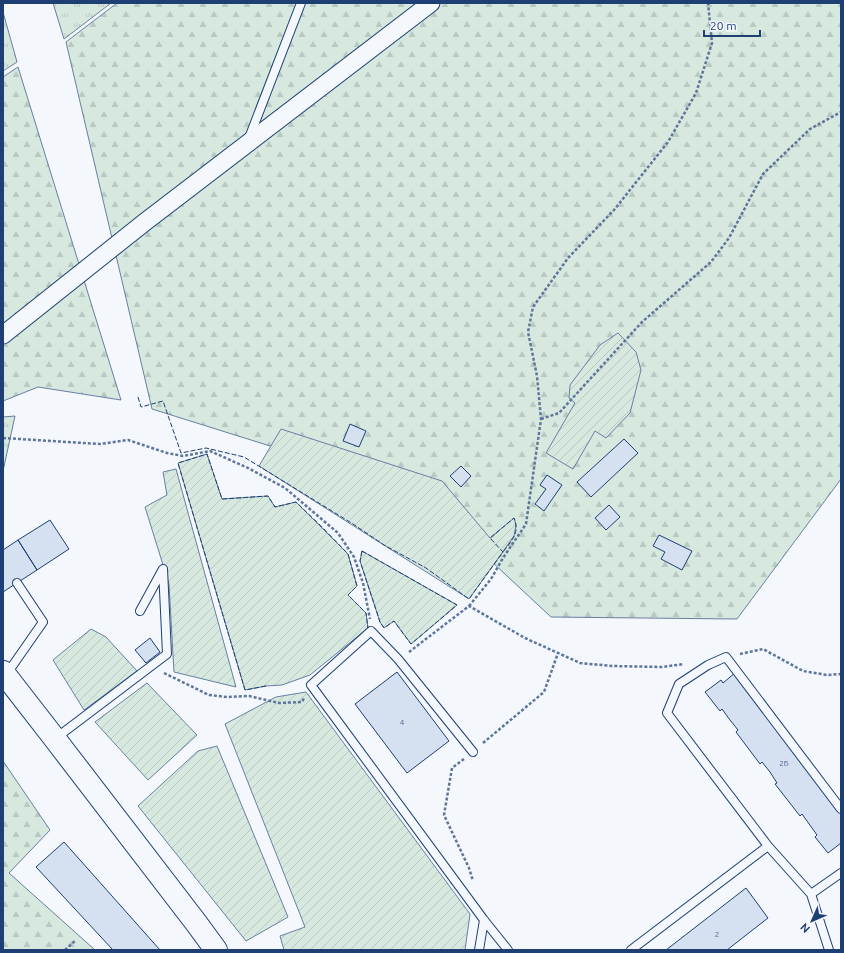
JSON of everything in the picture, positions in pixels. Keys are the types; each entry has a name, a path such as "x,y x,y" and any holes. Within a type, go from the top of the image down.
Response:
{"street":[{"path":"3,335 145,222 431,3"},
{"path":"4,674 216,950"}],"lane":[{"path":"246,145 301,3"},
{"path":"55,739 167,654 163,569 140,611"},
{"path":"4,674 43,622 17,583"},
{"path":"473,752 398,659 372,631 311,685 484,920 508,950"},
{"path":"829,950 811,894 768,846 667,713 679,684 708,665 726,657 841,809"},
{"path":"631,950 768,846"},
{"path":"811,894 841,873"},
{"path":"479,950 484,920"}],"path":[{"path":"398,659 407,655 469,606 491,579 526,524 541,419 537,376 528,332 533,307 568,258 614,210 668,142 696,93 712,43 708,3"},
{"path":"541,419 559,414 642,322 711,262 729,238 763,174 810,128 841,112"},
{"path":"3,438 100,444 128,440 167,453 183,456 210,451 248,468 285,488 338,533 354,557 363,583 372,631"},
{"path":"469,606 524,638 580,663 612,666 662,667 690,663"},
{"path":"726,657 762,649 803,671 827,675 841,674"},
{"path":"474,883 469,868 444,814 452,768 544,692 558,653"},
{"path":"151,666 209,695 227,697 249,696 279,703 302,702 311,685"},
{"path":"65,950 76,940"}],"green space":[{"path":"53,3 111,3 64,39"},
{"path":"117,3 841,3 841,479 737,619 551,617 417,492 152,409 66,42"},
{"path":"3,12 17,62 3,71"},
{"path":"18,67 121,400 38,387 3,401 3,77"},
{"path":"618,333 636,352 641,370 630,413 606,438 595,431 573,469 546,453 575,403 569,398 570,385 600,345"},
{"path":"15,416 3,471 3,417"},
{"path":"281,429 442,481 490,538 514,518 516,525 514,536 469,599 259,466"},
{"path":"207,454 222,499 268,496 275,507 296,502 348,554 357,586 348,595 366,613 368,628 310,675 282,685 245,690 178,463"},
{"path":"176,469 236,687 174,672 169,584 145,507 167,495 163,472"},
{"path":"362,551 457,605 411,644 394,621 384,628 380,622 360,561"},
{"path":"91,629 106,637 137,671 84,710 53,660"},
{"path":"147,683 197,735 148,780 95,722"},
{"path":"306,692 470,914 465,950 284,950 280,936 305,927 225,724 276,697"},
{"path":"217,746 288,917 246,941 138,806 198,751"},
{"path":"3,761 50,830 9,873 95,950 3,950"}],"building":[{"path":"350,424 366,431 359,447 343,441"},
{"path":"624,439 638,453 591,497 577,482"},
{"path":"461,466 471,476 461,487 450,476"},
{"path":"547,475 562,485 544,511 535,504 546,489 540,485"},
{"path":"609,505 620,517 606,530 595,518"},
{"path":"50,520 69,549 37,570 18,540"},
{"path":"659,535 692,551 682,570 661,559 665,552 653,546"},
{"path":"18,540 37,570 3,592 3,550"},
{"path":"150,638 160,652 146,663 135,650"},
{"path":"397,672 449,741 407,773 355,704"},
{"path":"736,672 841,811 841,843 828,853 815,837 817,835 802,814 800,816 775,784 777,783 770,772 762,762 760,764 736,732 738,730 722,709 720,711 705,692 721,680 723,683"},
{"path":"64,842 160,950 113,950 36,867"},
{"path":"746,888 768,918 727,950 666,950"}],"fence":[{"path":"138,397 141,407 163,401 181,453 206,448 244,457 353,524 384,545 426,568 469,599 503,552 490,538 514,518 516,523 516,532 503,552"},
{"path":"266,686 245,690 178,463 207,454 222,499 268,496 275,507 296,502 348,554 357,586 348,595 366,613 368,628"},
{"path":"362,551 457,605 411,644 394,621 384,628 380,622 360,561 362,551"}]}
